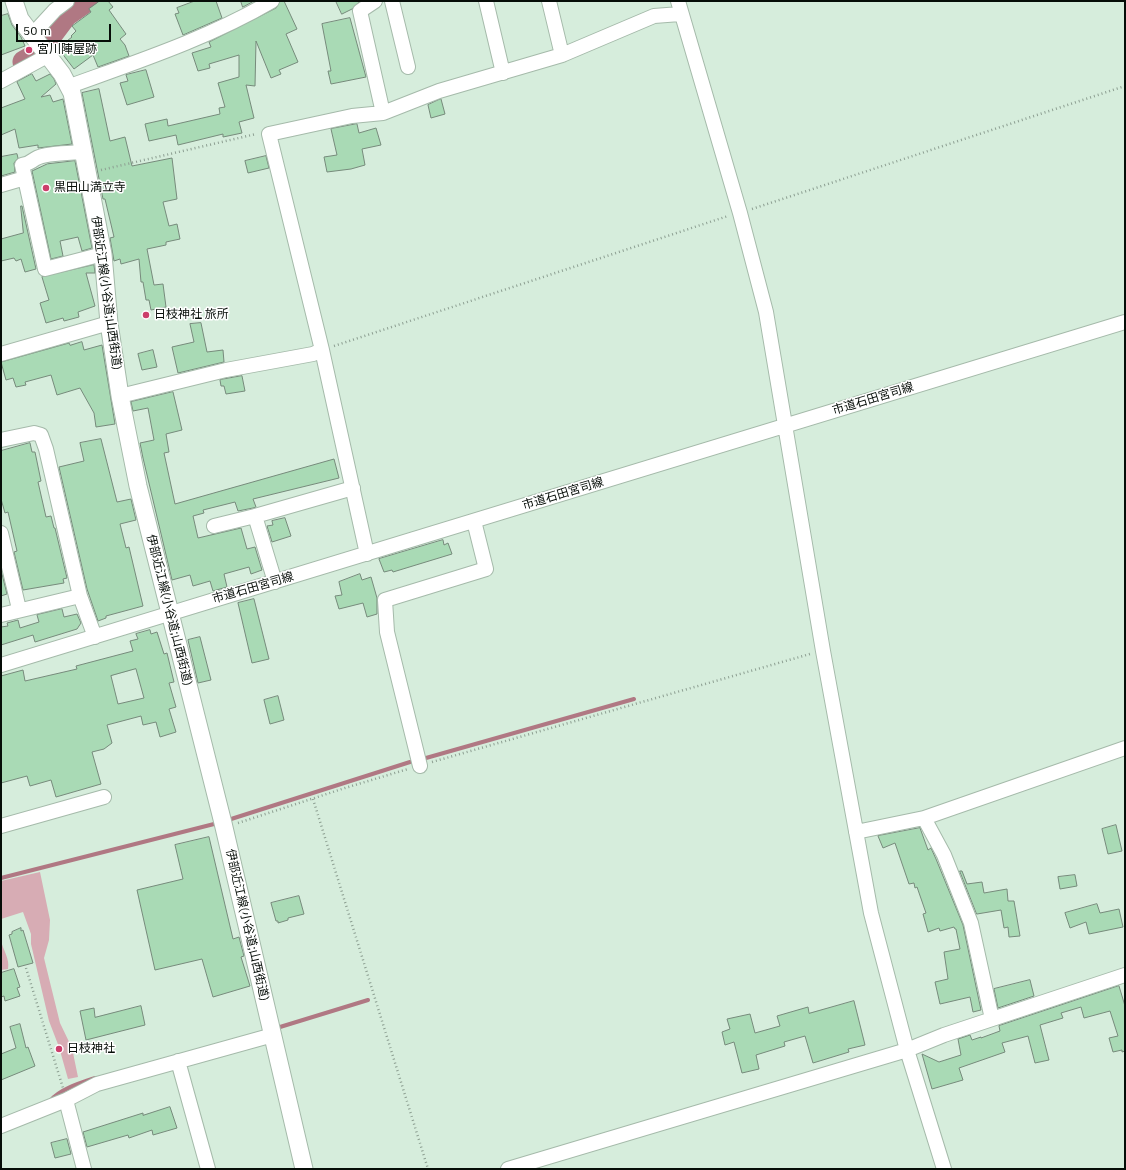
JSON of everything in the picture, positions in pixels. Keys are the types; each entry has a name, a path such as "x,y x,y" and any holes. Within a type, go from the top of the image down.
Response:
{"main road":[{"name":"伊部近江線(小谷道;山西街道)","path":"14,1 20,19 70,86 103,254 109,323 120,396 138,486 224,828 304,1169"}],"street":[{"path":"1,81 41,47 55,10 67,1"},
{"path":"70,86 165,52 241,20 272,1"},
{"path":"374,1 360,11 383,113"},
{"path":"392,1 408,67"},
{"path":"486,1 502,73"},
{"path":"549,1 562,55"},
{"path":"367,554 322,350 269,134 352,116 383,113 439,91 562,55 654,16 679,8 740,212 766,312 823,651 871,913 907,1050 944,1169"},
{"path":"83,152 60,153 36,158 33,162 22,165 45,269 103,254"},
{"path":"1,185 25,178"},
{"name":"市道石田宮司線","path":"1,665 95,637 169,612 367,554 1125,322"},
{"path":"1,354 109,323"},
{"path":"120,396 226,370 313,354 322,350"},
{"path":"1,440 34,434 42,435 80,596 95,637"},
{"path":"214,526 256,516 353,488"},
{"path":"256,516 274,582"},
{"path":"420,766 387,632 385,600 486,569 474,521"},
{"path":"1,533 19,609"},
{"path":"1,615 19,609 80,596"},
{"path":"856,832 924,818 1125,748"},
{"path":"1,826 104,797"},
{"path":"924,818 944,855 971,923 992,1019"},
{"path":"508,1169 907,1050 944,1035 1125,974"},
{"path":"1,1126 65,1095 96,1084 273,1035"},
{"path":"178,1061 208,1169"},
{"path":"65,1095 84,1169"}],"path":[{"path":"322,350 1125,86"},
{"path":"88,173 259,134 269,134"},
{"path":"224,828 420,766 625,706 823,651"},
{"path":"313,799 428,1169"},
{"path":"26,968 65,1095"}],"shaded area":[{"path":"40,872 50,920 49,940 44,958 60,1023 72,1048 78,1077 68,1079 59,1047 49,1021 31,944 31,934 23,912 1,919 1,881"},
{"path":"1,940 7,958 8,969 1,970"}],"building":[{"path":"100,1 108,1 113,7 109,10 126,34 120,39 125,45 129,56 98,67 93,55 74,69 58,48 72,37 71,36 76,31 72,26 91,12 89,9"},
{"path":"195,1 216,1 222,18 183,35 175,14 179,13 177,8"},
{"path":"241,1 254,1 243,7"},
{"path":"280,1 284,1 297,29 286,34 298,62 279,70 281,74 271,78 256,41 255,86 246,85 254,118 239,122 242,133 223,137 223,134 178,145 176,135 149,141 145,124 167,119 168,126 220,114 219,108 225,107 218,83 239,77 239,55 209,64 210,68 198,71 192,53 211,47 209,42 276,8"},
{"path":"336,1 360,1 352,9 342,14"},
{"path":"8,14 12,25 21,37 25,46 1,55 1,16"},
{"path":"350,18 366,77 331,84 328,71 331,71 322,24"},
{"path":"146,70 154,97 127,105 120,83 128,81 126,75"},
{"path":"32,74 36,81 50,74 54,79 56,84 41,97 50,95 53,102 63,99 72,144 38,148 38,145 19,148 15,129 1,135 1,108 25,99 17,82"},
{"path":"99,89 110,141 125,137 132,166 172,158 177,199 163,202 169,226 177,224 180,239 166,242 166,245 147,249 154,285 163,284 166,307 151,310 149,300 146,300 143,282 141,282 139,259 121,264 120,259 114,261 110,238 114,237 105,199 103,199 82,93"},
{"path":"441,99 445,114 431,118 428,105"},
{"path":"357,124 359,133 376,128 381,145 362,149 365,165 351,169 327,172 324,157 337,155 331,129"},
{"path":"17,154 18,158 14,163 15,172 1,176 1,157"},
{"path":"266,156 269,168 248,173 245,161"},
{"path":"75,161 92,248 82,251 78,237 60,241 63,256 51,259 32,171 47,164"},
{"path":"21,206 36,269 25,272 21,259 16,261 14,258 1,261 1,239 23,233"},
{"path":"94,265 95,273 86,273 95,306 78,312 79,317 64,321 63,318 46,323 40,303 49,300 42,277"},
{"path":"201,323 207,352 223,350 224,362 178,373 172,347 194,342 190,324"},
{"path":"82,342 84,350 102,345 115,424 96,427 94,413 80,388 57,395 51,375 25,382 26,385 16,387 13,378 6,380 1,362 69,343 70,345"},
{"path":"153,350 157,367 142,370 138,354"},
{"path":"242,376 245,391 226,394 224,386 221,386 220,380"},
{"path":"173,392 182,430 166,434 169,452 164,453 175,504 334,459 339,478 253,499 256,507 253,508 238,511 235,502 203,510 204,513 193,516 198,538 241,528 247,549 255,547 262,570 251,574 249,567 224,574 227,587 213,591 210,581 193,586 190,575 172,580 140,443 154,440 148,408 133,411 131,402"},
{"path":"101,439 117,502 131,499 136,520 120,524 126,548 129,547 143,606 106,616 106,618 98,621 87,589 59,467 84,461 80,443"},
{"path":"30,443 32,452 35,452 41,481 38,482 46,517 51,516 67,578 63,579 64,583 23,590 14,552 17,551 8,512 5,513 1,499 1,451"},
{"path":"285,518 291,536 272,542 267,526 273,525 272,521"},
{"path":"443,540 444,545 448,543 452,554 393,572 392,570 384,572 379,559"},
{"path":"1,570 7,594 1,596"},
{"path":"360,574 362,580 371,577 377,598 377,614 367,617 363,603 339,609 335,596 342,595 339,582"},
{"path":"254,599 269,659 252,663 238,603"},
{"path":"62,609 64,617 77,614 81,623 77,629 35,642 33,635 1,645 1,627 8,626 7,623 18,620 20,628 39,622 37,615"},
{"path":"150,630 151,634 157,632 164,654 167,653 174,682 169,683 176,707 169,709 176,732 160,737 156,722 143,725 141,716 107,725 112,743 104,749 92,752 101,784 56,797 51,780 30,786 27,776 1,783 1,676 23,670 25,681 77,669 76,666 133,651 130,641 138,639 136,634","holes":["136,669 144,698 118,704 111,676"]},
{"path":"200,637 211,680 198,683 188,640"},
{"path":"278,696 284,720 270,724 264,700"},
{"path":"1116,825 1122,851 1108,854 1102,829"},
{"path":"920,828 928,850 931,848 936,859 963,925 981,1010 973,1012 970,997 940,1004 935,982 948,979 944,952 960,949 956,929 954,927 940,931 939,928 928,932 923,914 926,913 917,887 915,888 914,883 909,884 895,843 883,848 878,836"},
{"path":"209,837 233,939 239,937 244,956 241,957 250,986 213,997 202,959 155,970 137,890 183,879 175,845"},
{"path":"960,871 962,871 967,884 982,882 984,893 1007,889 1008,901 1014,901 1020,936 1009,937 1008,927 1004,928 1001,910 977,914"},
{"path":"1075,875 1077,886 1060,889 1058,877"},
{"path":"299,896 304,914 288,918 288,920 278,923 278,921 276,921 271,903"},
{"path":"1097,904 1100,913 1119,909 1123,927 1089,934 1086,922 1070,928 1065,913"},
{"path":"21,928 21,931 23,930 33,963 18,967 9,935"},
{"path":"14,969 20,987 17,988 20,996 5,1001 4,996 1,997 1,973"},
{"path":"1030,980 1034,996 998,1008 994,989"},
{"path":"1119,986 1125,1006 1125,1051 1122,1052 1122,1050 1113,1052 1109,1038 1118,1036 1110,1011 1084,1018 1081,1007 1061,1013 1063,1018 1040,1025 1049,1060 1035,1063 1028,1036 1002,1043 1005,1052 959,1068 963,1080 932,1089 922,1054 939,1062 961,1055 958,1039 970,1035 972,1040 981,1038 1000,1031 999,1026"},
{"path":"854,1001 865,1045 848,1049 849,1052 813,1063 805,1036 784,1042 785,1046 756,1055 759,1069 742,1073 734,1042 725,1045 722,1032 730,1029 727,1019 750,1014 755,1033 780,1026 777,1016 808,1007 809,1013"},
{"path":"141,1006 145,1025 86,1040 80,1011 94,1008 95,1017"},
{"path":"20,1024 26,1048 28,1047 35,1066 1,1080 1,1054 16,1048 10,1027"},
{"path":"170,1107 177,1128 153,1135 152,1130 129,1138 128,1135 87,1147 83,1132 143,1113 143,1115"},
{"path":"67,1139 71,1154 55,1158 51,1143"}],"waterway":[{"path":"24,62 36,55 66,15 86,1"},
{"path":"426,758 634,699"},
{"path":"228,820 410,762"},
{"path":"1,878 218,823"},
{"path":"280,1027 368,1000"},
{"path":"50,1101 59,1093 77,1084 95,1078"}],"place":[{"name":"宮川陣屋跡","path":"29,50"},
{"name":"黒田山満立寺","path":"46,188"},
{"name":"日枝神社 旅所","path":"146,315"},
{"name":"日枝神社","path":"59,1049"}]}
